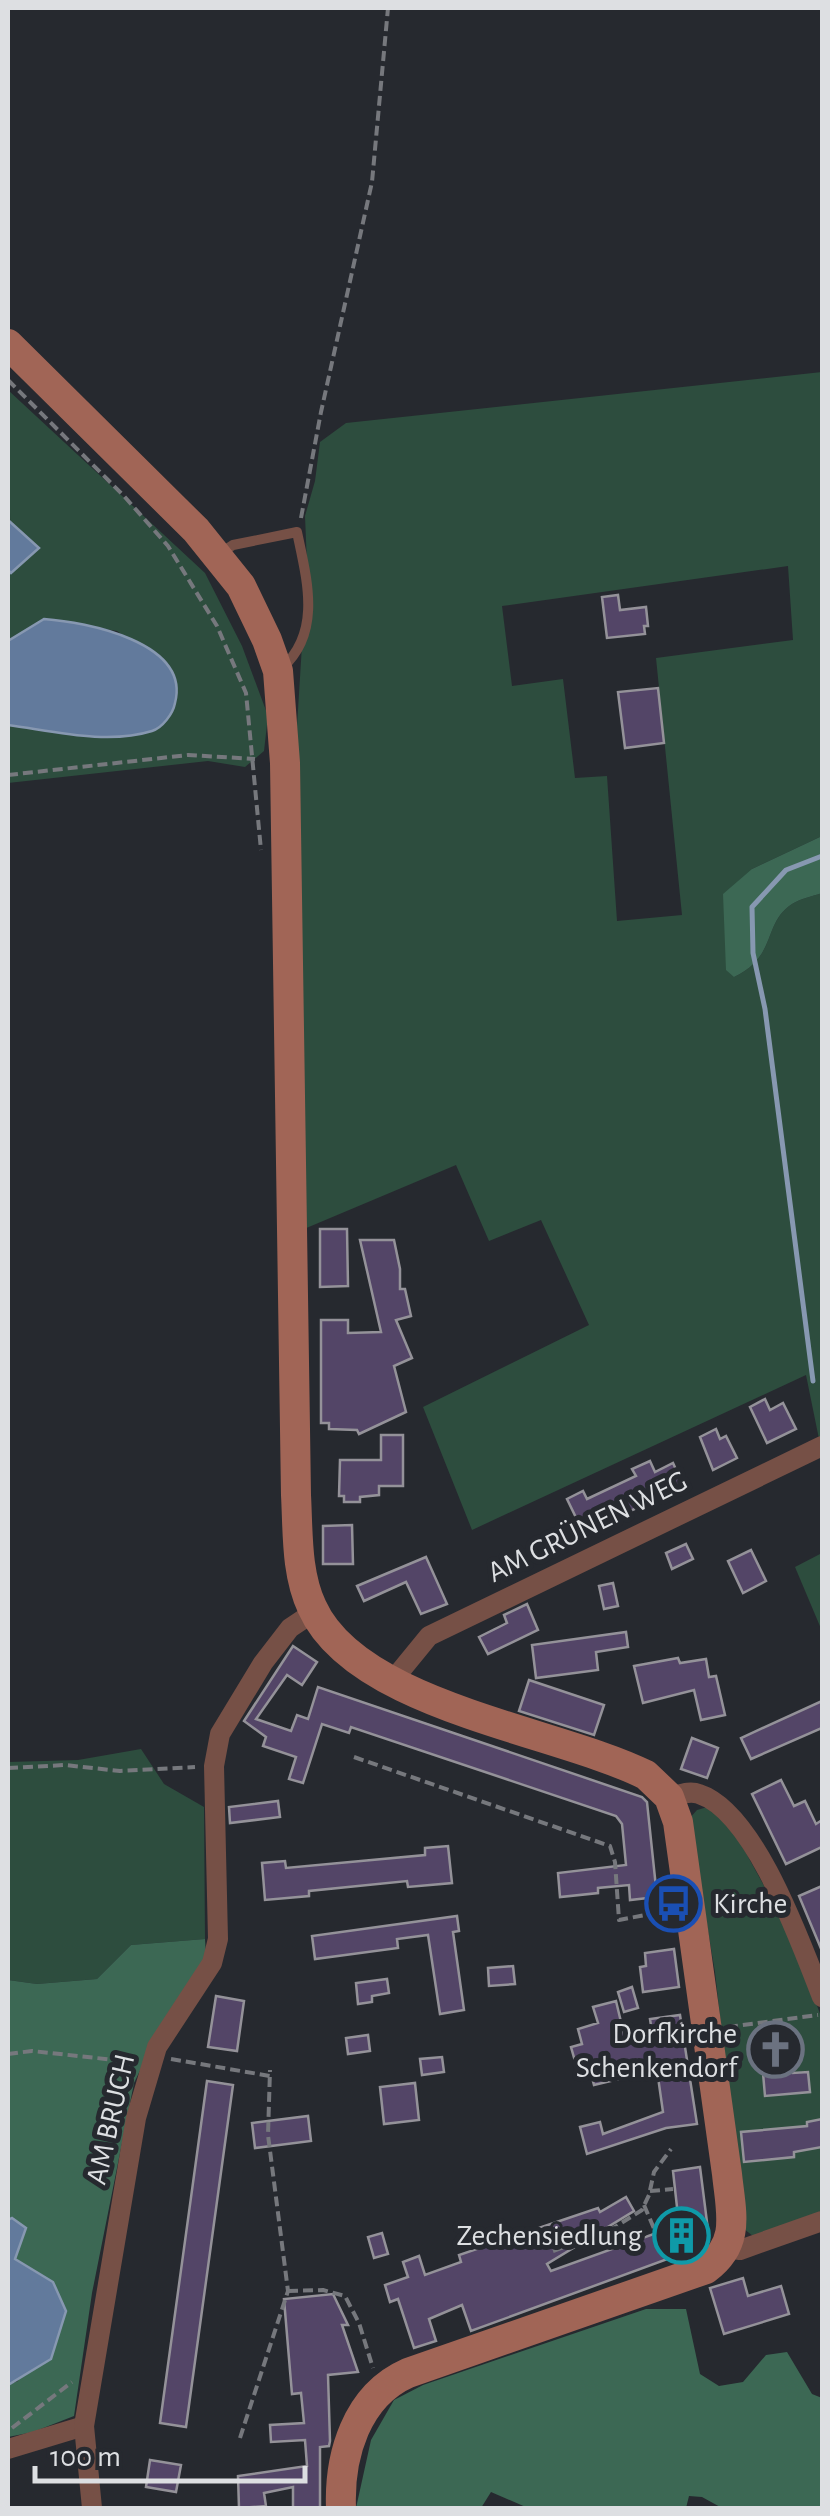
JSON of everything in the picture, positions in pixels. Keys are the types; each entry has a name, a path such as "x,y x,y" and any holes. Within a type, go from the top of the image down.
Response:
{"main road":[{"path":"8,344 218,554 254,610 278,672 284,714 298,1541 304,1583 314,1612 344,1650 392,1680 446,1705 631,1768 660,1785 678,1822 730,2210 728,2248 706,2269 408,2373 383,2387 359,2419 346,2450 340,2483 341,2508"}],"street":[{"name":"AM GRÜNEN WEG","path":"392,1680 428,1636 822,1446"},
{"name":"AM BRUCH","path":"92,2508 84,2426 136,2118 153,2061 212,1963 218,1939 214,1766 220,1734 262,1664 290,1628 314,1612"},
{"path":"669,1797 690,1792 702,1794 727,1810 762,1858 822,1996"},
{"path":"728,2248 740,2250 822,2221"},
{"path":"8,2449 84,2426"}],"lane":[{"path":"218,554 233,545 296,532 307,590 308,632 294,657 278,672"}],"path":[{"path":"296,532 372,182 388,8"},
{"path":"8,380 124,496 168,546 217,626 246,694 254,759 188,754 8,776"},
{"path":"354,1756 610,1846 619,1920 691,1908"},
{"path":"8,1768 65,1765 120,1771 214,1766"},
{"path":"708,2030 822,2014"},
{"path":"8,2054 32,2051 270,2073 268,2135 288,2292 240,2438"},
{"path":"553,2251 607,2232 644,2206 654,2172 671,2149"},
{"path":"650,2191 672,2189"},
{"path":"644,2206 655,2232"},
{"path":"288,2292 323,2290 345,2296 383,2387"},
{"path":"8,2431 68,2388 96,2351"}],"green space":[{"path":"822,372 822,836 752,869 734,977 757,960 783,912 795,902 822,893 819,1439 806,1375 472,1530 423,1407 589,1325 541,1220 489,1241 456,1165 304,1229 297,726 307,564 305,516 320,442 346,423","holes":["788,566 793,640 656,658 682,915 617,921 607,776 575,778 563,679 512,686 502,606"]},
{"path":"8,390 205,573 242,646 268,716 264,751 245,767 208,761 8,783 8,725 122,737 156,730 174,710 170,668 117,631 44,619 8,641"},
{"path":"822,836 822,893 795,902 783,912 757,960 734,977 726,970 723,894 752,869"},
{"path":"822,1553 822,1631 795,1567"},
{"path":"141,1749 164,1784 204,1807 205,1939 131,1945 97,1979 37,1984 8,1980 8,1762 78,1760"},
{"path":"711,1806 725,1815 790,1933 822,2019 822,2211 753,2236 744,2229 715,1972 689,1819 697,1810"},
{"path":"205,1939 206,1957 168,2013 134,2083 92,2293 74,2416 8,2437 8,2385 18,2381 53,2282 14,2259 25,2228 12,2218 8,2220 8,1980 37,1984 97,1979 131,1945"},
{"path":"646,2309 686,2309 700,2374 719,2386 743,2382 766,2355 787,2352 812,2394 822,2398 822,2508 722,2508 702,2497 689,2496 686,2508 528,2508 491,2492 481,2508 356,2508 371,2440 394,2400 423,2385"}],"water":[{"path":"8,520 39,548 11,573 8,570"},
{"path":"44,619 108,631 152,650 176,682 172,712 160,727 117,737 80,736 8,725 8,641"},
{"path":"12,2218 26,2228 15,2259 53,2282 66,2311 51,2359 8,2385 8,2220"}],"building":[{"path":"618,595 620,610 646,607 645,634 607,638 602,597"},
{"path":"658,688 664,743 625,748 618,692"},
{"path":"320,1229 347,1229 348,1286 320,1287"},
{"path":"360,1240 394,1240 400,1289 405,1289 411,1316 396,1320 412,1358 394,1366 406,1412 359,1434 357,1430 329,1429 329,1423 321,1423 321,1320 348,1320 348,1333 381,1332"},
{"path":"765,1399 770,1410 783,1403 796,1429 767,1443 750,1407"},
{"path":"716,1429 720,1439 726,1436 737,1458 713,1470 700,1437"},
{"path":"381,1435 403,1435 403,1486 379,1486 379,1495 360,1497 360,1502 344,1502 344,1496 339,1496 340,1460 381,1460"},
{"path":"650,1461 655,1472 673,1463 684,1487 583,1532 567,1499 583,1491 587,1499 636,1476 632,1469"},
{"path":"352,1525 353,1564 323,1564 323,1526"},
{"path":"686,1544 693,1559 672,1569 666,1553"},
{"path":"751,1550 766,1581 743,1593 728,1561"},
{"path":"426,1557 447,1604 421,1614 406,1582 364,1601 357,1586"},
{"path":"613,1583 618,1606 604,1609 599,1586"},
{"path":"527,1604 538,1630 488,1654 479,1637 507,1623 504,1615"},
{"path":"626,1632 628,1647 596,1652 598,1670 536,1678 532,1645"},
{"path":"293,1646 317,1662 302,1685 287,1675 256,1719 291,1731 297,1715 308,1719 318,1687 642,1797 647,1802 657,1897 630,1900 629,1885 560,1897 558,1873 626,1865 622,1824 616,1816 351,1727 349,1733 322,1724 303,1783 289,1779 296,1757 263,1746 266,1737 244,1721"},
{"path":"678,1658 680,1663 706,1659 709,1677 716,1676 725,1715 701,1720 694,1690 643,1703 634,1666"},
{"path":"529,1680 604,1705 594,1735 519,1711"},
{"path":"822,1701 822,1728 751,1759 741,1738"},
{"path":"692,1738 718,1748 707,1778 681,1769"},
{"path":"781,1780 794,1806 805,1801 816,1824 822,1820 822,1847 786,1864 752,1794"},
{"path":"278,1801 280,1817 230,1823 229,1807"},
{"path":"448,1846 452,1883 408,1887 407,1881 309,1891 309,1896 265,1900 262,1863 285,1861 286,1868 425,1855 425,1848"},
{"path":"822,1886 822,1951 799,1896"},
{"path":"457,1916 459,1931 453,1932 464,2010 440,2014 428,1935 397,1939 398,1948 315,1959 312,1936"},
{"path":"674,1949 679,1987 643,1992 640,1967 646,1966 645,1953"},
{"path":"513,1966 515,1984 489,1986 488,1968"},
{"path":"387,1979 389,1993 358,2004 356,1983"},
{"path":"632,1987 638,2008 624,2012 618,1992"},
{"path":"216,1996 244,2001 237,2051 208,2047"},
{"path":"616,2001 626,2043 653,2039 650,2019 680,2015 697,2124 666,2128 587,2154 580,2127 600,2122 603,2134 663,2112 657,2070 594,2085 587,2058 575,2061 571,2047 582,2044 578,2029 598,2023 593,2007"},
{"name":"Dorfkirche Schenkendorf","path":"789,2025 793,2073 808,2072 810,2092 765,2096 759,2027"},
{"path":"368,2035 370,2051 348,2054 346,2038"},
{"path":"442,2057 444,2072 422,2075 420,2059"},
{"path":"207,2081 233,2085 186,2427 160,2423"},
{"path":"415,2083 419,2120 384,2124 380,2087"},
{"path":"308,2116 311,2141 255,2148 252,2123"},
{"path":"822,2119 822,2147 794,2152 794,2157 744,2162 741,2132 807,2126 807,2122"},
{"path":"700,2167 709,2238 703,2246 471,2331 462,2305 429,2319 436,2341 414,2348 398,2299 390,2302 385,2285 408,2277 403,2262 419,2256 425,2275 461,2262 459,2255 598,2208 600,2212 626,2197 634,2211 547,2264 551,2271 679,2225 673,2171"},
{"path":"382,2233 388,2254 374,2258 368,2237"},
{"path":"743,2278 748,2296 781,2286 789,2314 724,2334 710,2288"},
{"path":"333,2294 348,2325 342,2325 358,2372 328,2375 330,2441 329,2446 320,2447 320,2508 293,2508 293,2487 264,2493 266,2506 239,2508 238,2476 307,2466 305,2440 271,2442 270,2425 304,2423 301,2393 292,2394 284,2299"},
{"path":"150,2460 181,2465 176,2492 146,2487"}],"waterway":[{"path":"813,1381 765,1009 753,953 752,907 786,870 822,856"}],"place":[{"name":"Kirche","path":"674,1903"},
{"name":"Dorfkirche Schenkendorf","path":"776,2050"},
{"name":"Zechensiedlung","path":"681,2235"}]}
